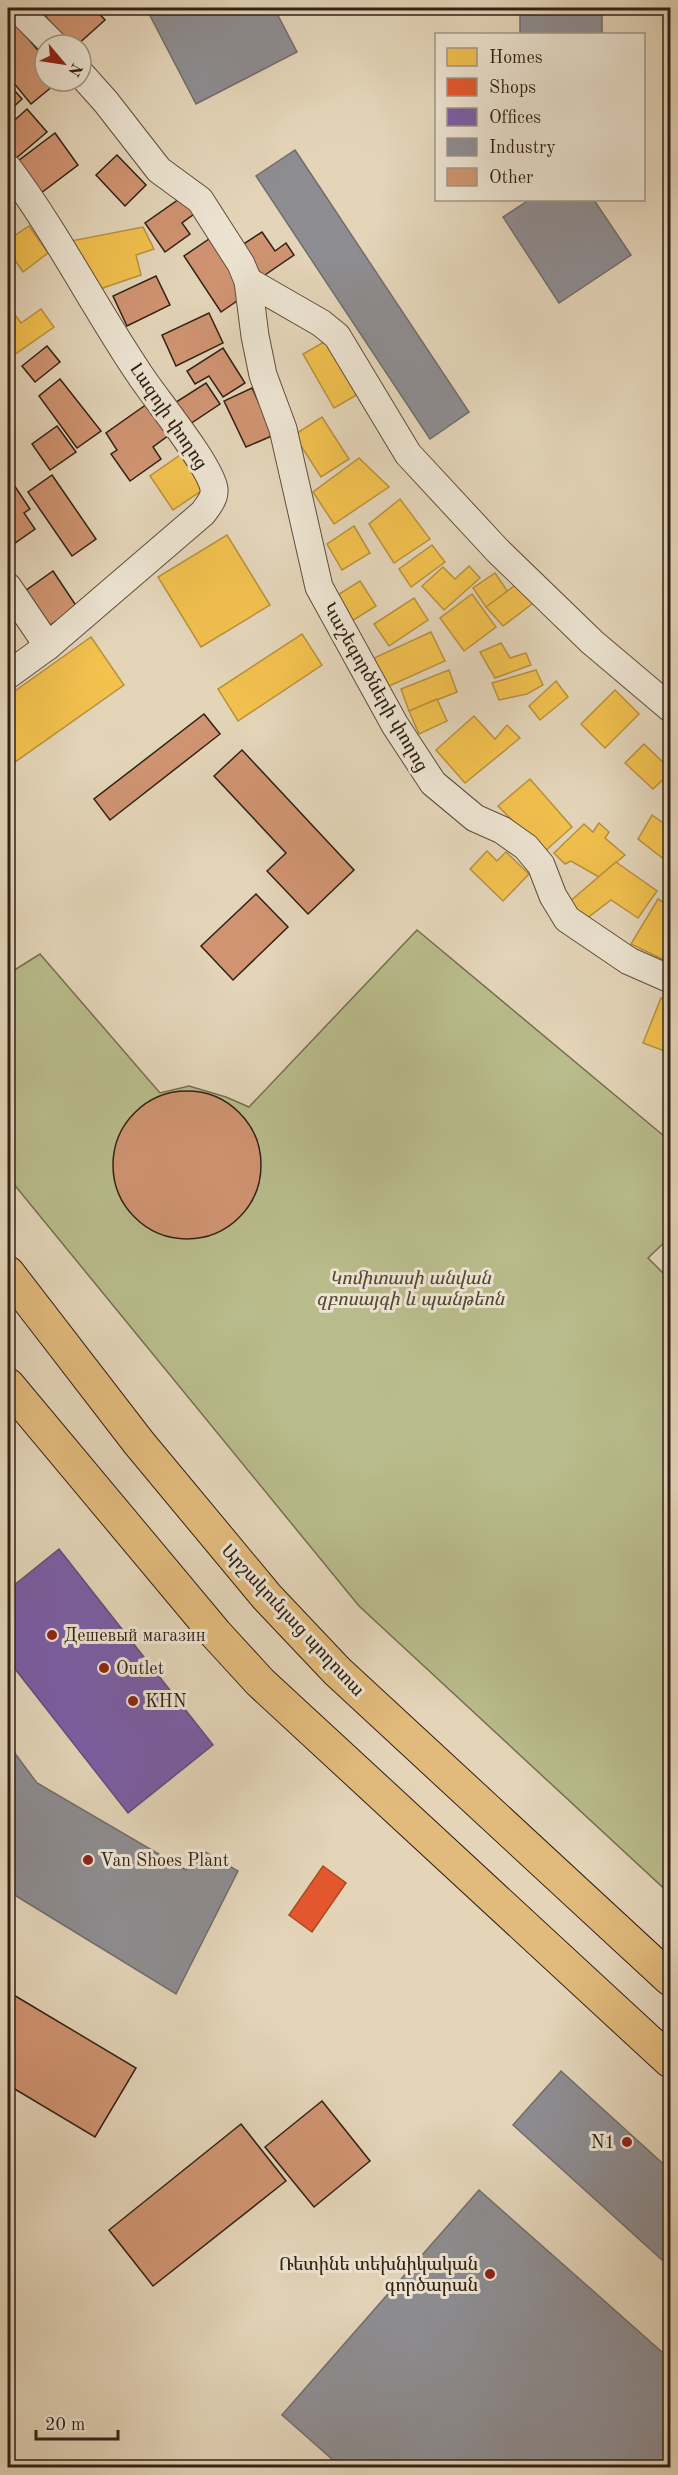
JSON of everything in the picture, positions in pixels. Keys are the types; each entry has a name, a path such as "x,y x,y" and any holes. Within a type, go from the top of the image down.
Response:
{"main road":[{"name":"Արշակունյաց պողոտա","path":"8,1273 139,1443 267,1597 337,1671 670,1979"},
{"path":"8,1385 216,1634 260,1682 670,2061"}],"street":[{"path":"17,8 42,33"},
{"name":"Կաշեգործների փողոց","path":"93,87 159,170 200,200 241,264 248,281 263,375 284,429 319,587 395,725 433,783 475,818 502,830 526,847 541,865 553,896 567,919 629,961 670,979"},
{"name":"Լազոյի փողոց","path":"8,168 40,214 139,373 202,464 214,490 213,498 203,513 48,646 8,675"},
{"path":"248,281 321,323 337,336 408,453 498,551 592,642 670,708"},
{"path":"8,587 48,646"}],"green space":[{"name":"Կոմիտասի անվան զբոսայգի և պանթեոն","path":"417,930 670,1141 670,1237 648,1258 670,1280 670,1894 359,1606 8,1177 8,974 40,954 160,1093 189,1086 226,1097 249,1107"}],"building: Homes":[{"path":"8,189 16,199 8,206"},
{"path":"29,226 48,253 23,272 8,250 8,240"},
{"path":"143,227 154,249 136,255 141,275 100,289 71,241"},
{"path":"8,305 21,323 41,309 54,327 14,355 8,347"},
{"path":"331,338 362,392 334,408 303,354"},
{"path":"322,417 349,459 321,477 294,435"},
{"path":"180,455 204,489 173,510 150,476"},
{"path":"359,458 389,487 334,524 313,492"},
{"path":"400,499 430,539 394,563 369,524"},
{"path":"354,526 370,553 342,570 327,544"},
{"path":"227,535 270,605 201,647 158,577"},
{"path":"432,545 445,562 411,587 399,569"},
{"path":"469,566 480,578 444,610 422,586 443,567 455,579"},
{"path":"495,573 508,592 486,607 473,588"},
{"path":"360,581 376,606 352,621 336,596"},
{"path":"518,583 536,601 503,626 486,607"},
{"path":"472,594 496,627 464,651 440,618"},
{"path":"414,598 428,620 389,646 374,624"},
{"path":"431,632 445,661 387,687 374,658"},
{"path":"302,634 322,665 238,721 218,689"},
{"path":"91,637 124,685 8,767 8,696"},
{"path":"501,643 510,658 526,653 531,665 495,678 480,652"},
{"path":"449,670 457,692 409,711 401,689"},
{"path":"536,670 543,685 527,694 499,700 492,683"},
{"path":"556,681 568,697 540,720 529,706"},
{"path":"615,690 639,714 605,748 581,724"},
{"path":"437,699 447,721 419,734 409,711"},
{"path":"474,716 495,739 507,725 520,738 465,783 436,750"},
{"path":"644,744 670,769 670,773 653,789 625,763"},
{"path":"530,779 572,827 544,852 498,806"},
{"path":"652,815 670,828 670,864 638,839"},
{"path":"599,823 609,832 605,838 625,855 599,877 571,861 565,864 554,853 584,824 593,832"},
{"path":"487,851 497,861 506,852 529,874 503,901 470,869"},
{"path":"616,862 657,891 638,918 611,900 586,919 568,903"},
{"path":"658,899 670,906 670,944 662,959 631,944"},
{"path":"670,944 670,964 662,959"},
{"path":"661,998 670,1001 670,1053 643,1043"}],"building: Shops":[{"path":"323,1866 346,1883 312,1932 289,1915"}],"building: Offices":[{"path":"59,1549 213,1745 128,1813 8,1660 8,1590"}],"building: Industry":[{"path":"146,8 274,8 297,52 196,104"},
{"path":"520,8 602,8 602,33 520,33"},
{"path":"295,150 469,412 430,439 256,176"},
{"path":"527,201 595,201 631,255 559,303 503,217"},
{"name":"Van Shoes Plant","path":"8,1744 37,1783 186,1870 202,1850 238,1871 176,1994 8,1891"},
{"path":"561,2071 670,2170 670,2251 662,2260 513,2125"},
{"name":"Ռետինե տեխնիկական գործարան","path":"479,2190 670,2359 670,2468 342,2468 282,2415"}],"building: Other":[{"path":"38,8 94,8 105,20 90,33 60,33"},
{"path":"8,14 33,44 33,93 44,93 31,104 8,76"},
{"path":"8,83 22,99 8,112"},
{"path":"27,109 47,132 14,160 8,153 8,126"},
{"path":"55,133 78,165 41,193 18,161"},
{"path":"117,155 146,185 125,206 96,175"},
{"path":"182,197 194,214 182,223 190,234 165,252 145,223"},
{"path":"262,232 275,251 286,243 294,255 259,279 239,247"},
{"path":"209,239 247,294 221,312 184,256"},
{"path":"156,276 170,305 127,326 113,296"},
{"path":"209,313 223,343 176,366 162,335"},
{"path":"47,346 60,362 35,382 22,366"},
{"path":"223,348 245,383 223,397 209,376 195,384 187,371"},
{"path":"60,379 101,431 77,448 39,396"},
{"path":"206,383 220,404 187,426 173,404"},
{"path":"252,388 274,435 246,447 224,401"},
{"path":"147,404 169,435 153,447 161,459 130,481 111,454 117,450 106,433"},
{"path":"57,426 76,452 50,470 32,444"},
{"path":"52,475 96,539 72,556 28,492"},
{"path":"8,476 30,509 24,513 35,529 8,548"},
{"path":"53,571 77,607 49,626 25,591"},
{"path":"204,714 220,734 110,820 94,799"},
{"path":"242,750 354,870 308,914 267,871 286,853 214,776"},
{"path":"256,894 288,927 233,980 201,946"},
{"path":"187,1091 215,1096 228,1103 239,1113 249,1124 256,1137 261,1165 256,1193 249,1206 239,1217 228,1227 215,1234 187,1239 159,1234 146,1227 135,1217 125,1206 118,1193 113,1165 118,1137 125,1124 135,1113 146,1103 159,1096"},
{"path":"12,1994 136,2068 95,2137 8,2085 8,2002"},
{"path":"322,2101 370,2161 314,2207 265,2147"},
{"path":"241,2124 286,2181 153,2286 109,2230"}],"place":[{"name":"Дешевый магазин","path":"52,1635"},
{"name":"Outlet","path":"104,1668"},
{"name":"KHN","path":"133,1701"},
{"name":"Van Shoes Plant","path":"88,1860"},
{"name":"N1","path":"627,2142"},
{"name":"Ռետինե տեխնիկական գործարան","path":"490,2274"}]}
